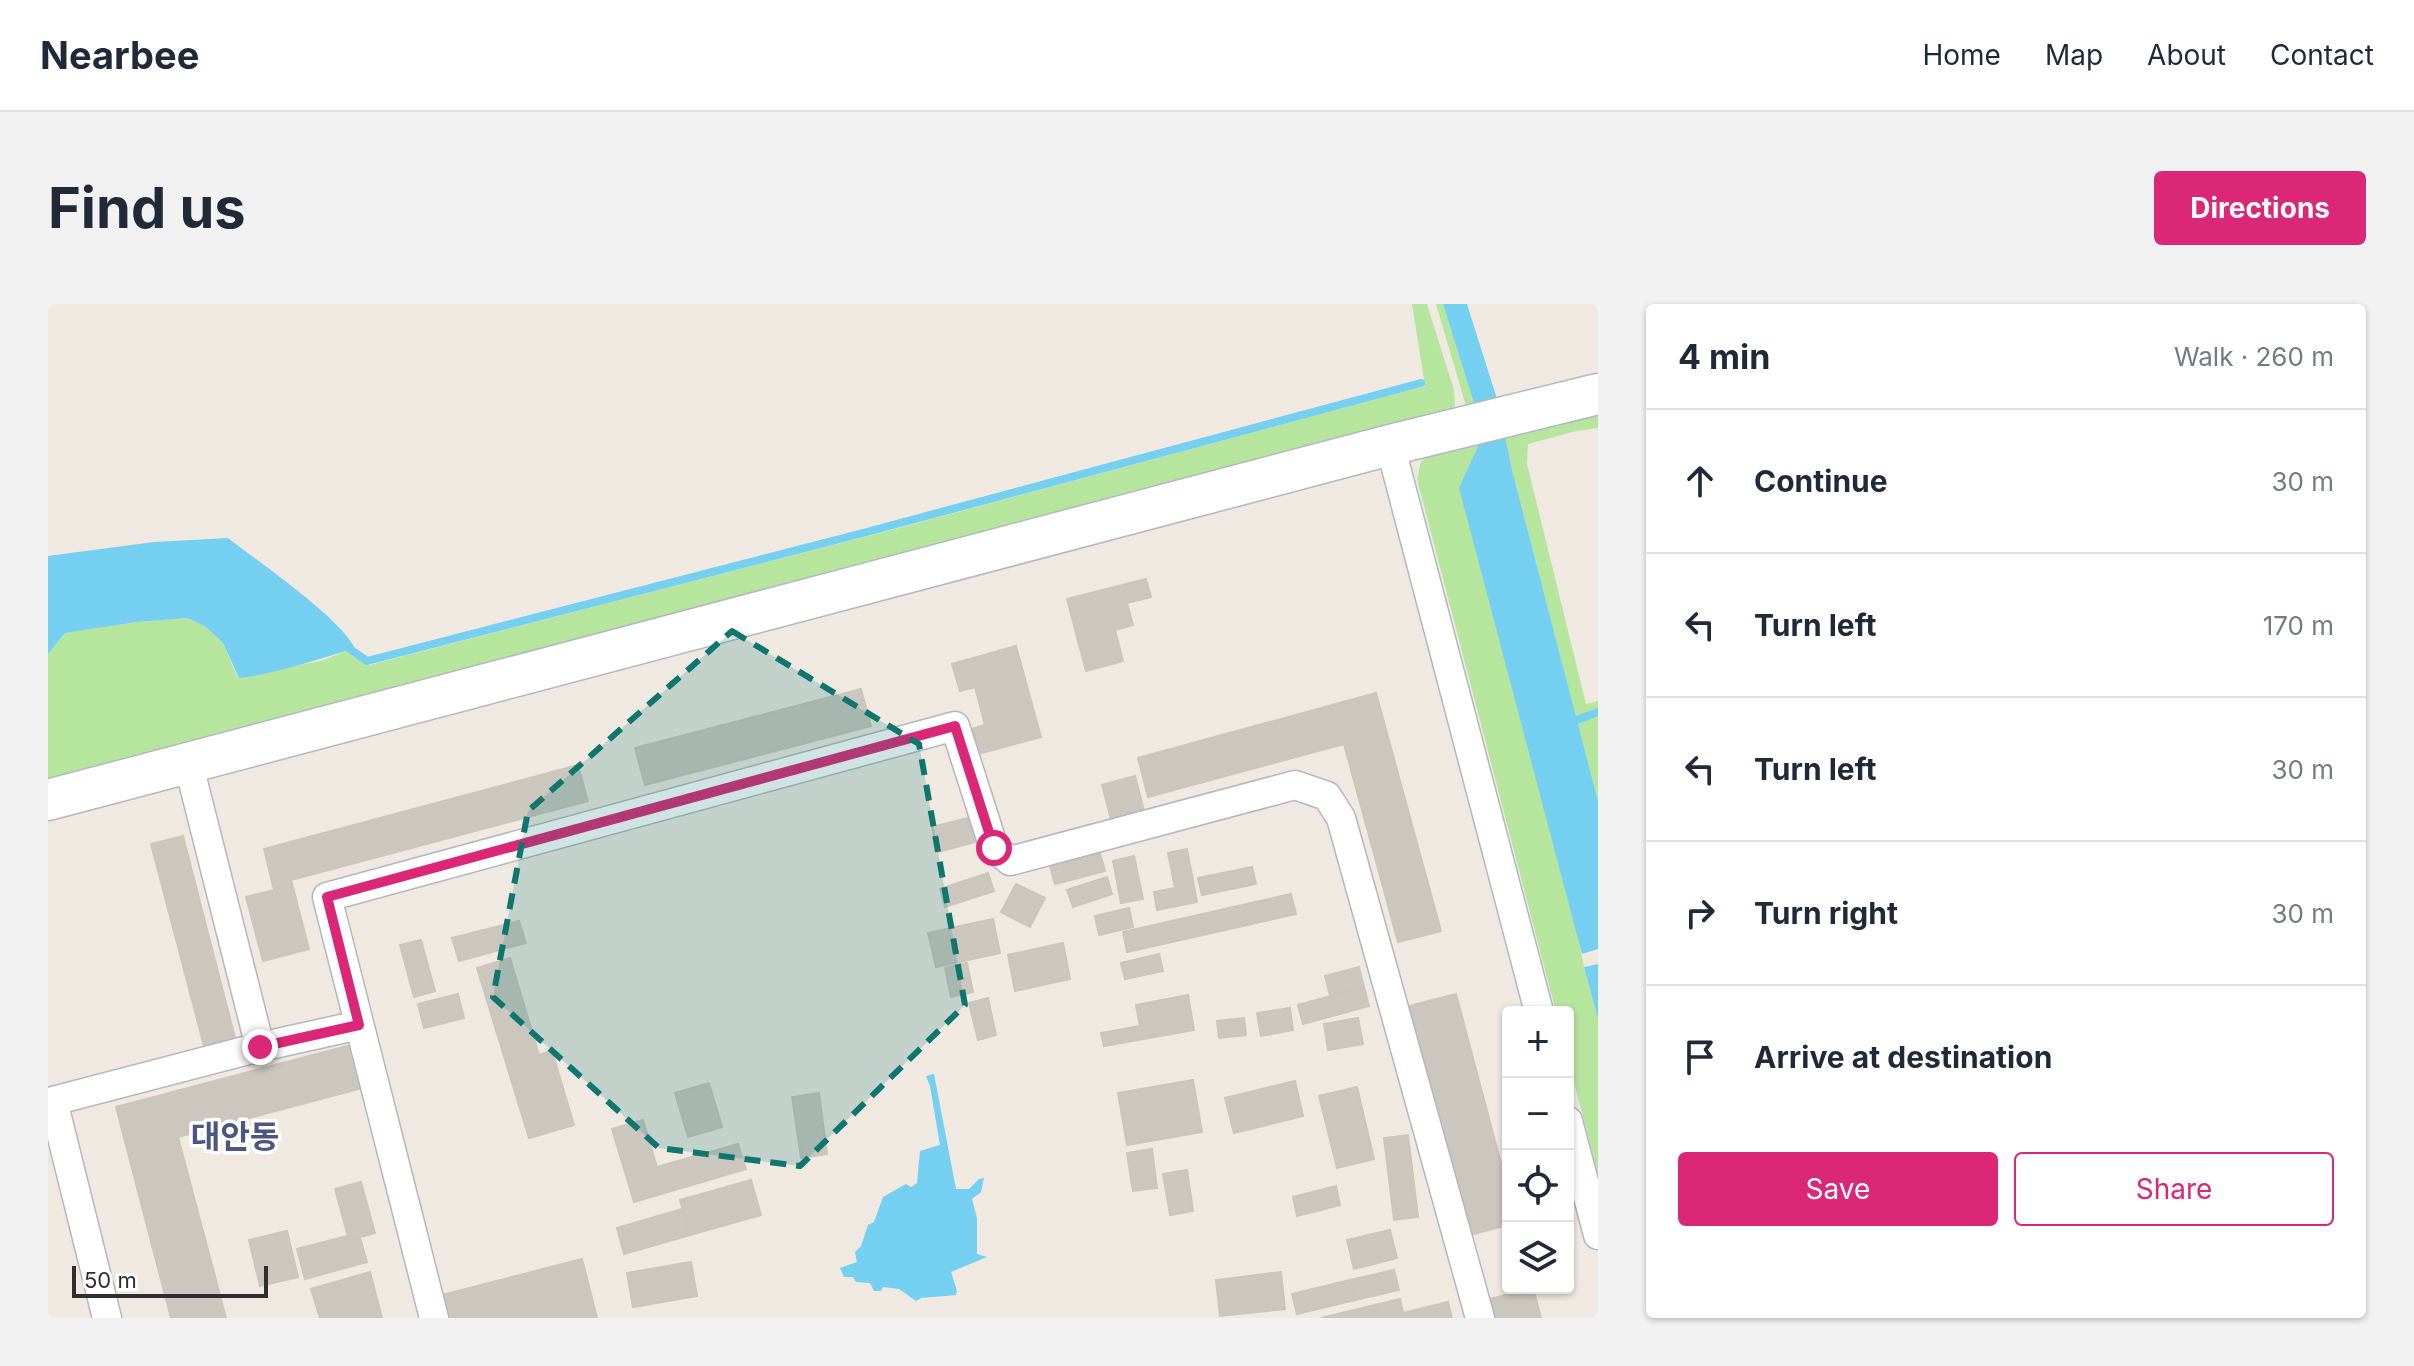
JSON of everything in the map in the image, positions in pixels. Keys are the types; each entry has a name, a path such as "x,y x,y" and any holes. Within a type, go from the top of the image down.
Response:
{"main road":[{"path":"48,800 1390,445 1598,394"}],"street":[{"path":"1390,445 1537,1006"},
{"path":"434,1318 327,897 955,726 994,848 1010,861 1295,785 1327,796 1341,818 1480,1318"},
{"path":"188,762 260,1047"},
{"path":"107,1318 53,1101 260,1047 359,1025"},
{"path":"1574,1144 1598,1235"}],"highlighted area":[{"path":"732,631 919,744 965,1005 800,1166 659,1148 493,997 528,811"}],"green space":[{"path":"1412,304 1427,304 1454,390 1455,408 48,782 48,654 65,633 186,618 206,627 223,643 238,678 324,660 350,649 369,665 895,529 1425,386"},
{"path":"1436,304 1443,304 1475,407 1469,409 1466,406"},
{"path":"1598,401 1598,428 1528,444 1527,464 1586,704 1598,701 1598,802 1505,435"},
{"path":"1480,442 1584,967 1598,1019 1598,1174 1574,1082 1574,1006 1554,1006 1417,479 1421,461 1437,452"}],"water":[{"path":"1443,304 1467,304 1497,399 1475,407"},
{"path":"1505,435 1598,801 1598,949 1582,954 1459,488 1480,442"},
{"path":"228,538 315,605 355,648 239,678 223,643 206,627 187,618 65,633 48,654 48,556 154,542"},
{"path":"1598,964 1598,1019 1584,967"},
{"path":"934,1074 956,1189 969,1189 984,1178 981,1192 972,1199 977,1218 977,1254 987,1257 951,1272 956,1295 916,1301 899,1289 883,1287 881,1291 874,1291 870,1283 844,1277 840,1268 857,1262 855,1252 861,1246 868,1225 874,1222 883,1197 906,1184 911,1187 917,1183 920,1151 940,1145 926,1076"}],"building":[{"path":"1146,579 1151,597 1127,603 1133,625 1115,630 1123,661 1086,671 1067,599"},
{"path":"1016,646 1041,737 978,754 971,729 985,725 975,687 960,691 952,664"},
{"path":"861,689 871,726 645,785 635,748"},
{"path":"1376,693 1441,931 1398,942 1344,744 1148,797 1138,758"},
{"path":"578,765 588,801 291,880 309,949 263,961 246,897 274,890 264,849"},
{"path":"1135,776 1146,819 1113,827 1102,785"},
{"path":"968,818 975,842 938,852 932,827"},
{"path":"183,836 235,1038 204,1046 151,844"},
{"path":"1187,849 1197,902 1157,910 1154,892 1175,888 1168,853"},
{"path":"1100,853 1105,871 1055,884 1050,866"},
{"path":"1134,856 1143,899 1121,903 1113,861"},
{"path":"1252,867 1256,884 1202,895 1198,878"},
{"path":"988,873 994,891 945,907 940,889"},
{"path":"1107,877 1112,894 1073,907 1067,890"},
{"path":"1016,884 1045,898 1030,927 1001,912"},
{"path":"1291,894 1296,914 1127,952 1123,932"},
{"path":"1129,908 1133,927 1099,935 1095,916"},
{"path":"993,919 1000,953 936,967 928,933"},
{"path":"519,921 526,943 459,961 452,938"},
{"path":"421,940 435,991 414,997 400,945"},
{"path":"1063,943 1070,979 1015,991 1008,955"},
{"path":"1159,954 1163,971 1125,979 1121,963"},
{"path":"510,958 539,1055 552,1051 574,1125 529,1138 477,968"},
{"path":"967,963 973,992 951,997 945,968"},
{"path":"1359,967 1364,987 1330,996 1325,976"},
{"path":"1364,987 1369,1006 1303,1024 1298,1005"},
{"path":"458,994 464,1018 424,1028 418,1004"},
{"path":"1456,994 1502,1167 1502,1227 1470,1235 1409,1006"},
{"path":"1188,995 1194,1030 1104,1046 1101,1033 1140,1026 1136,1005"},
{"path":"988,998 996,1035 978,1040 969,1003"},
{"path":"1290,1008 1293,1030 1261,1036 1257,1013"},
{"path":"1244,1018 1246,1035 1219,1038 1217,1021"},
{"path":"1358,1018 1363,1044 1328,1050 1324,1024"},
{"path":"351,1045 362,1088 178,1137 226,1318 171,1318 116,1107"},
{"path":"1193,1080 1202,1132 1127,1145 1118,1093"},
{"path":"1295,1081 1303,1116 1234,1133 1225,1098"},
{"path":"709,1083 722,1127 688,1137 675,1093"},
{"path":"1357,1087 1374,1159 1337,1168 1319,1096"},
{"path":"819,1093 827,1154 801,1158 792,1097"},
{"path":"643,1120 657,1167 738,1144 746,1169 634,1202 612,1129"},
{"path":"1408,1135 1418,1217 1394,1220 1384,1138"},
{"path":"1152,1149 1157,1188 1133,1191 1127,1153"},
{"path":"1187,1170 1193,1211 1170,1215 1163,1174"},
{"path":"751,1180 761,1215 690,1235 680,1200"},
{"path":"361,1182 375,1233 349,1240 335,1189"},
{"path":"1336,1186 1340,1205 1297,1216 1293,1197"},
{"path":"682,1209 690,1235 624,1254 617,1228"},
{"path":"1390,1230 1397,1258 1354,1269 1347,1240"},
{"path":"287,1231 298,1277 260,1286 249,1240"},
{"path":"347,1236 349,1240 360,1238 367,1262 305,1279 297,1249"},
{"path":"582,1259 597,1318 447,1318 442,1295"},
{"path":"691,1262 697,1296 633,1307 627,1273"},
{"path":"1394,1270 1399,1290 1355,1300 1350,1280"},
{"path":"370,1272 382,1318 320,1318 311,1289"},
{"path":"1281,1272 1285,1309 1220,1316 1216,1280"},
{"path":"1350,1280 1355,1300 1297,1314 1292,1294"},
{"path":"1510,1294 1535,1294 1541,1318 1495,1318 1490,1299"},
{"path":"1400,1299 1403,1313 1448,1302 1452,1318 1378,1318 1375,1305"},
{"path":"1375,1305 1378,1318 1321,1318"}],"waterway":[{"path":"350,649 367,661 863,533 1421,383"},
{"path":"1569,723 1598,712"}],"district":[{"name":"대안동","path":"235,1136"}],"route":[{"path":"260,1047 359,1025 327,897 955,726 994,848"}]}
